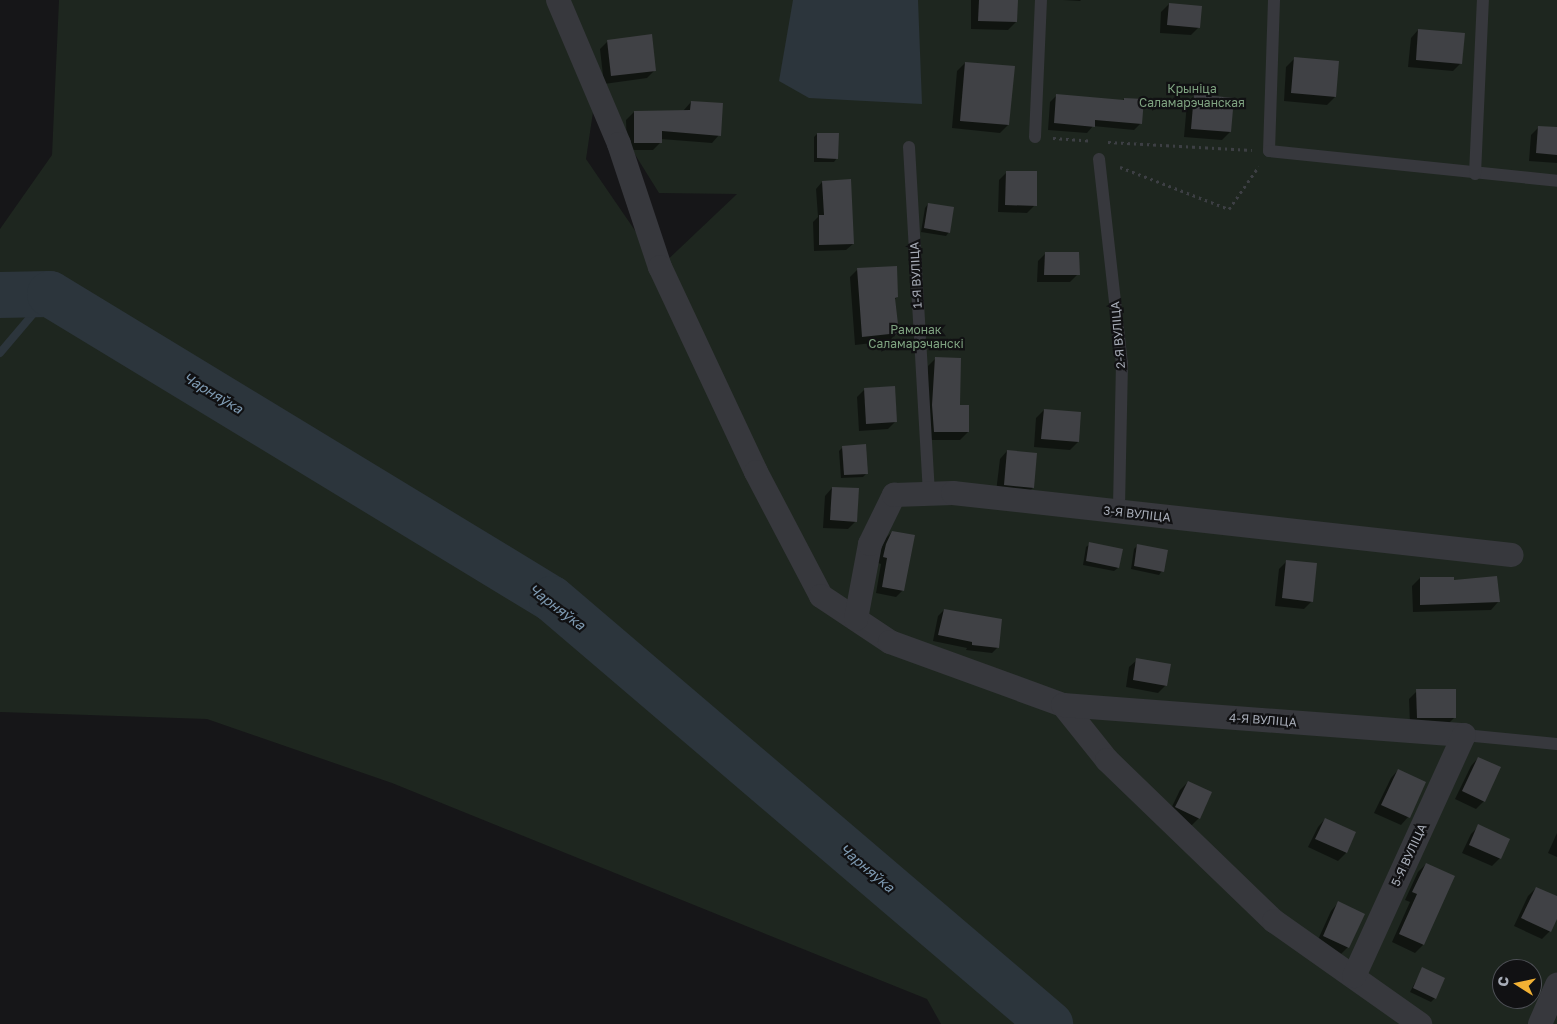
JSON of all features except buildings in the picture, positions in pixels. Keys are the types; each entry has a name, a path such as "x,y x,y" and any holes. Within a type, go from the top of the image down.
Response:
{"street":[{"name":"4-Я ВУЛІЦА","path":"558,0 619,144 660,267 756,472 821,596 890,642 1063,705 1464,735"},
{"name":"3-Я ВУЛІЦА","path":"856,619 870,544 894,494 953,493 1512,555"},
{"path":"1063,705 1107,760 1274,921 1420,1024"},
{"name":"5-Я ВУЛІЦА","path":"1354,976 1464,735"},
{"path":"1540,1024 1557,985"}],"lane":[{"path":"1035,137 1041,0"},
{"path":"1274,0 1269,151 1475,174 1557,181"},
{"path":"1475,174 1483,0"},
{"name":"1-Я ВУЛІЦА","path":"909,147 929,494"},
{"name":"2-Я ВУЛІЦА","path":"1099,159 1122,364 1119,512"},
{"path":"1464,735 1557,744"}],"path":[{"path":"1035,137 1094,141"},
{"path":"1103,141 1269,151"},
{"path":"1099,159 1229,208 1269,151"}],"green space":[{"path":"59,0 1557,0 1557,1024 941,1024 927,999 392,783 207,719 0,712 0,229 52,155","holes":["596,92 659,193 737,194 660,267 586,159"]}],"shaded area":[{"path":"793,0 918,0 922,104 809,98 779,81"}],"waterway":[{"path":"0,353 50,294"},
{"name":"Чарняўка","path":"0,295 50,294 552,599 1050,1024"}],"park label":[{"name":"Крыніца Саламарэчанская","path":"1192,96"},
{"name":"Рамонак Саламарэчанскі","path":"916,337"}]}
